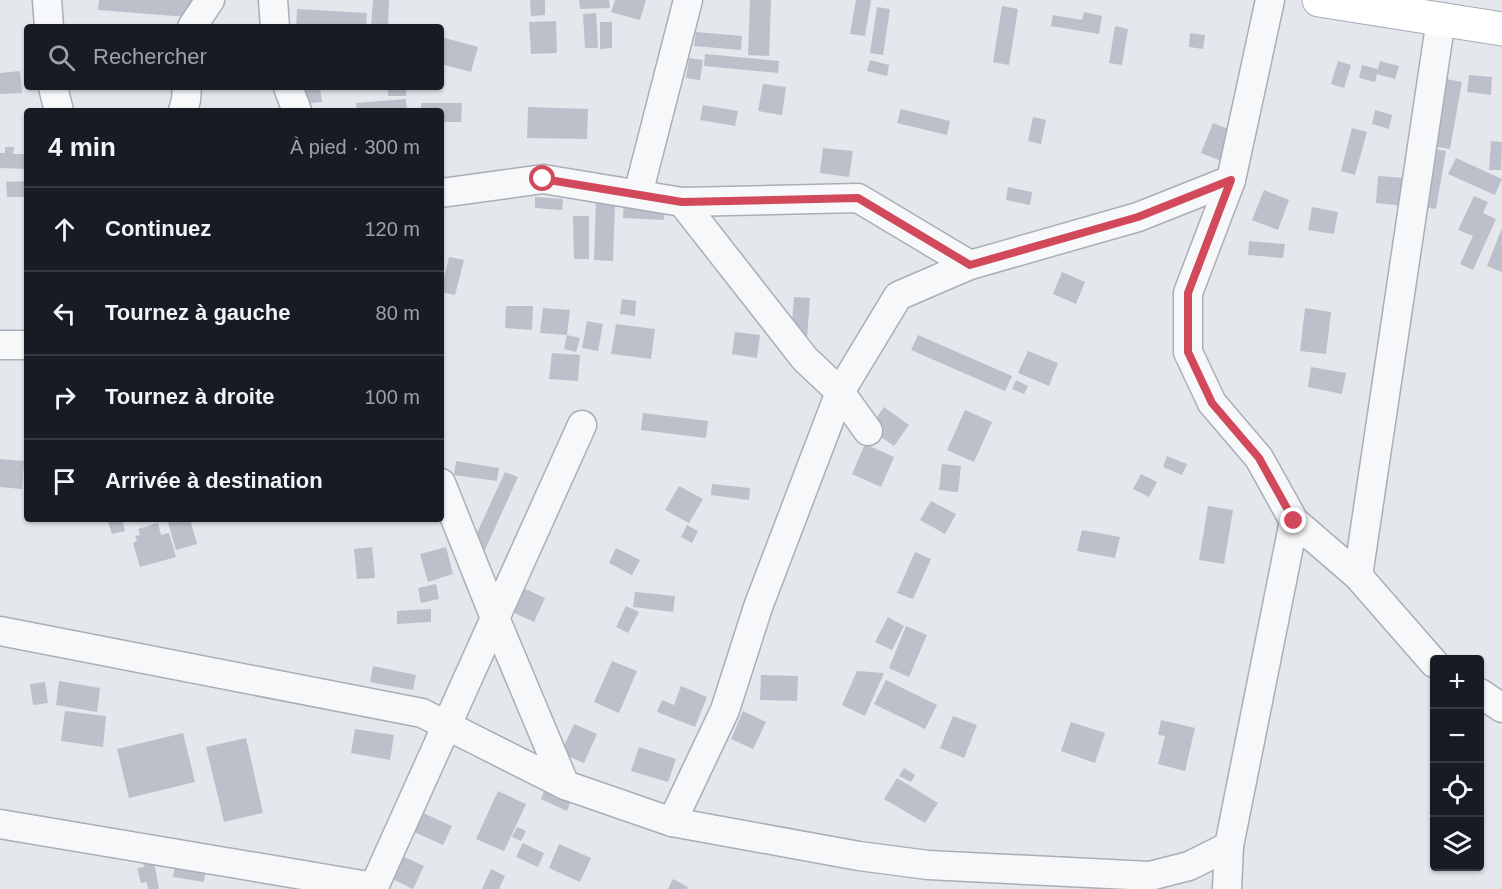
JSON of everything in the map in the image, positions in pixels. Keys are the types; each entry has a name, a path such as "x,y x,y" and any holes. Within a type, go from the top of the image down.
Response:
{"main road":[{"path":"1318,0 1502,29"}],"street":[{"path":"47,0 49,24"},
{"path":"194,24 210,0"},
{"path":"273,0 275,24"},
{"path":"638,194 688,0"},
{"path":"1270,0 1231,180 1188,293 1188,352 1212,403 1259,458 1294,521 1358,576 1430,658"},
{"path":"1358,576 1441,19"},
{"path":"54,90 58,108"},
{"path":"184,108 187,90"},
{"path":"289,90 296,108"},
{"path":"444,193 543,179 682,202 858,198 970,265"},
{"path":"672,822 725,710 758,608 840,392 898,296 970,265 1138,217 1231,180"},
{"path":"682,202 806,359 840,392 868,431"},
{"path":"0,345 24,345"},
{"path":"0,824 373,888 582,425"},
{"path":"444,490 565,785"},
{"path":"1227,889 1228,846 1294,521"},
{"path":"0,632 422,713 565,785 672,822 859,856 928,865 1150,876 1189,866 1228,846"},
{"path":"1484,696 1502,708"}],"building":[{"path":"99,0 196,0 187,17 98,10"},
{"path":"373,0 389,0 388,24 371,24"},
{"path":"530,0 545,0 545,15 531,16"},
{"path":"579,0 609,0 610,8 580,9"},
{"path":"615,0 646,0 640,20 611,12"},
{"path":"750,0 771,0 769,56 748,55"},
{"path":"856,0 871,0 865,36 850,34"},
{"path":"1002,6 1018,9 1009,65 993,62"},
{"path":"877,7 890,9 883,55 870,53"},
{"path":"297,9 367,13 366,24 296,24"},
{"path":"1084,12 1102,16 1099,34 1051,26 1053,15 1082,20"},
{"path":"596,13 598,48 585,48 583,14"},
{"path":"556,21 557,53 531,54 529,22"},
{"path":"600,22 612,22 612,48 600,49"},
{"path":"1115,26 1128,29 1122,65 1109,63"},
{"path":"696,32 742,36 741,50 694,46"},
{"path":"1190,33 1205,35 1203,49 1189,47"},
{"path":"444,38 478,47 471,72 444,65"},
{"path":"705,54 779,61 778,73 704,66"},
{"path":"689,58 703,60 700,80 686,78"},
{"path":"870,60 889,65 887,76 867,71"},
{"path":"1338,61 1351,65 1344,88 1331,84"},
{"path":"1380,61 1399,66 1395,79 1377,74 1375,82 1359,78 1362,65 1378,69"},
{"path":"20,71 22,93 0,94 0,73"},
{"path":"1469,75 1492,77 1491,95 1467,92"},
{"path":"1436,77 1462,82 1450,149 1424,145"},
{"path":"763,84 786,87 782,115 758,111"},
{"path":"300,90 320,90 322,102 301,104"},
{"path":"388,90 406,90 406,96 388,96"},
{"path":"406,99 407,108 357,108 356,103"},
{"path":"421,103 462,103 461,122 444,122 444,108 421,108"},
{"path":"703,105 738,111 735,126 700,120"},
{"path":"528,107 588,109 587,139 527,138"},
{"path":"901,109 950,121 947,135 897,123"},
{"path":"1375,110 1392,115 1389,129 1372,124"},
{"path":"1033,117 1046,120 1041,144 1028,141"},
{"path":"1213,123 1236,132 1224,162 1201,153"},
{"path":"1352,128 1367,132 1355,175 1341,171"},
{"path":"1491,141 1502,142 1501,170 1489,170"},
{"path":"5,147 14,147 13,154 24,154 24,169 0,168 0,153 5,153"},
{"path":"823,148 853,151 849,177 820,173"},
{"path":"1429,148 1446,151 1436,209 1419,206"},
{"path":"1456,158 1502,179 1495,195 1448,174"},
{"path":"1378,176 1406,178 1403,206 1376,203"},
{"path":"24,181 24,197 7,197 6,182"},
{"path":"1008,187 1032,192 1030,205 1006,200"},
{"path":"1264,190 1289,200 1278,230 1252,220"},
{"path":"1474,196 1488,202 1483,213 1496,219 1473,270 1460,264 1473,236 1458,230"},
{"path":"535,197 563,199 562,210 535,208"},
{"path":"596,200 615,201 613,261 594,260"},
{"path":"624,202 665,204 664,220 623,218"},
{"path":"1312,207 1338,212 1334,234 1308,230"},
{"path":"573,216 589,216 589,259 574,259"},
{"path":"1502,228 1502,272 1487,266"},
{"path":"1249,241 1285,244 1283,258 1248,255"},
{"path":"449,257 464,260 455,295 444,293 444,279"},
{"path":"1062,272 1085,282 1076,304 1053,294"},
{"path":"794,297 810,298 807,337 791,336"},
{"path":"622,299 636,301 635,316 620,314"},
{"path":"506,306 533,306 532,330 505,328"},
{"path":"543,308 570,310 567,335 540,333"},
{"path":"1305,308 1331,312 1326,354 1300,351"},
{"path":"587,321 603,324 598,351 582,348"},
{"path":"616,324 655,329 651,359 611,354"},
{"path":"735,332 760,335 757,358 732,354"},
{"path":"567,335 580,338 576,352 564,349"},
{"path":"918,335 1012,376 1005,391 911,350"},
{"path":"1028,351 1058,363 1049,386 1018,373"},
{"path":"552,353 580,355 578,381 549,379"},
{"path":"1311,367 1346,373 1342,394 1308,387"},
{"path":"1016,380 1028,386 1024,394 1012,389"},
{"path":"884,407 909,425 894,446 869,429"},
{"path":"965,410 992,422 974,462 947,450"},
{"path":"643,413 708,421 706,438 641,430"},
{"path":"865,444 894,457 881,487 852,474"},
{"path":"1167,456 1187,464 1182,475 1163,467"},
{"path":"0,459 24,461 22,489 0,487"},
{"path":"456,461 499,468 497,481 454,475"},
{"path":"942,464 961,466 958,492 939,490"},
{"path":"505,472 518,477 484,552 471,546"},
{"path":"1141,474 1157,482 1149,497 1133,489"},
{"path":"712,484 750,488 749,500 711,495"},
{"path":"679,486 703,499 689,523 665,510"},
{"path":"931,501 956,514 945,534 920,520"},
{"path":"1208,506 1233,510 1224,564 1199,560"},
{"path":"108,522 123,522 125,531 112,534"},
{"path":"168,522 191,522 197,544 176,550"},
{"path":"158,523 161,535 169,533 176,557 140,567 133,543 137,541 135,536 140,535 138,529"},
{"path":"687,525 698,531 692,543 681,537"},
{"path":"1082,530 1120,537 1115,558 1077,551"},
{"path":"372,547 375,578 357,579 354,549"},
{"path":"446,547 453,574 428,582 420,554"},
{"path":"616,548 640,560 632,575 609,563"},
{"path":"915,552 931,559 913,599 897,593"},
{"path":"436,584 439,599 421,603 418,588"},
{"path":"519,586 545,598 534,622 508,610"},
{"path":"635,592 675,596 673,612 633,607"},
{"path":"626,606 639,612 628,633 616,627"},
{"path":"431,609 431,622 397,624 397,611"},
{"path":"888,617 904,626 892,650 875,642"},
{"path":"906,626 927,635 909,677 889,668"},
{"path":"612,661 637,671 619,713 594,702"},
{"path":"373,666 416,675 413,690 370,682"},
{"path":"857,671 884,673 865,716 842,705"},
{"path":"761,675 798,676 797,701 760,700"},
{"path":"886,680 937,705 925,729 874,704"},
{"path":"59,681 100,688 97,712 56,705"},
{"path":"45,682 48,703 33,705 30,684"},
{"path":"681,686 707,697 695,727 657,712 662,700 674,705"},
{"path":"65,711 106,716 103,747 61,741"},
{"path":"743,711 766,722 753,749 731,739"},
{"path":"953,716 977,725 964,758 940,748"},
{"path":"1161,720 1195,728 1185,771 1158,764 1165,736 1158,735"},
{"path":"1071,722 1105,733 1095,763 1061,751"},
{"path":"574,724 597,734 584,763 561,753"},
{"path":"355,729 394,735 390,760 351,753"},
{"path":"183,733 195,782 129,798 117,749"},
{"path":"246,738 263,813 224,822 206,747"},
{"path":"639,747 676,759 668,782 631,771"},
{"path":"904,768 915,775 911,782 899,776"},
{"path":"897,778 938,803 925,823 884,799"},
{"path":"498,791 526,804 504,851 476,839"},
{"path":"544,791 570,803 567,811 541,799"},
{"path":"423,813 452,826 443,845 414,832"},
{"path":"517,827 526,831 521,841 512,837"},
{"path":"523,843 544,853 538,867 516,857"},
{"path":"559,844 591,858 580,882 549,868"},
{"path":"398,854 424,866 413,889 388,877"},
{"path":"153,856 159,889 148,889 147,882 141,883 137,868 144,867 142,859"},
{"path":"176,860 206,865 204,882 173,877"},
{"path":"491,869 505,876 499,889 482,889"},
{"path":"673,879 688,887 687,889 668,889"}],"route":[{"path":"543,179 682,202 858,198 970,265 1138,217 1231,180 1188,293 1188,352 1212,403 1259,458 1294,521"}]}
